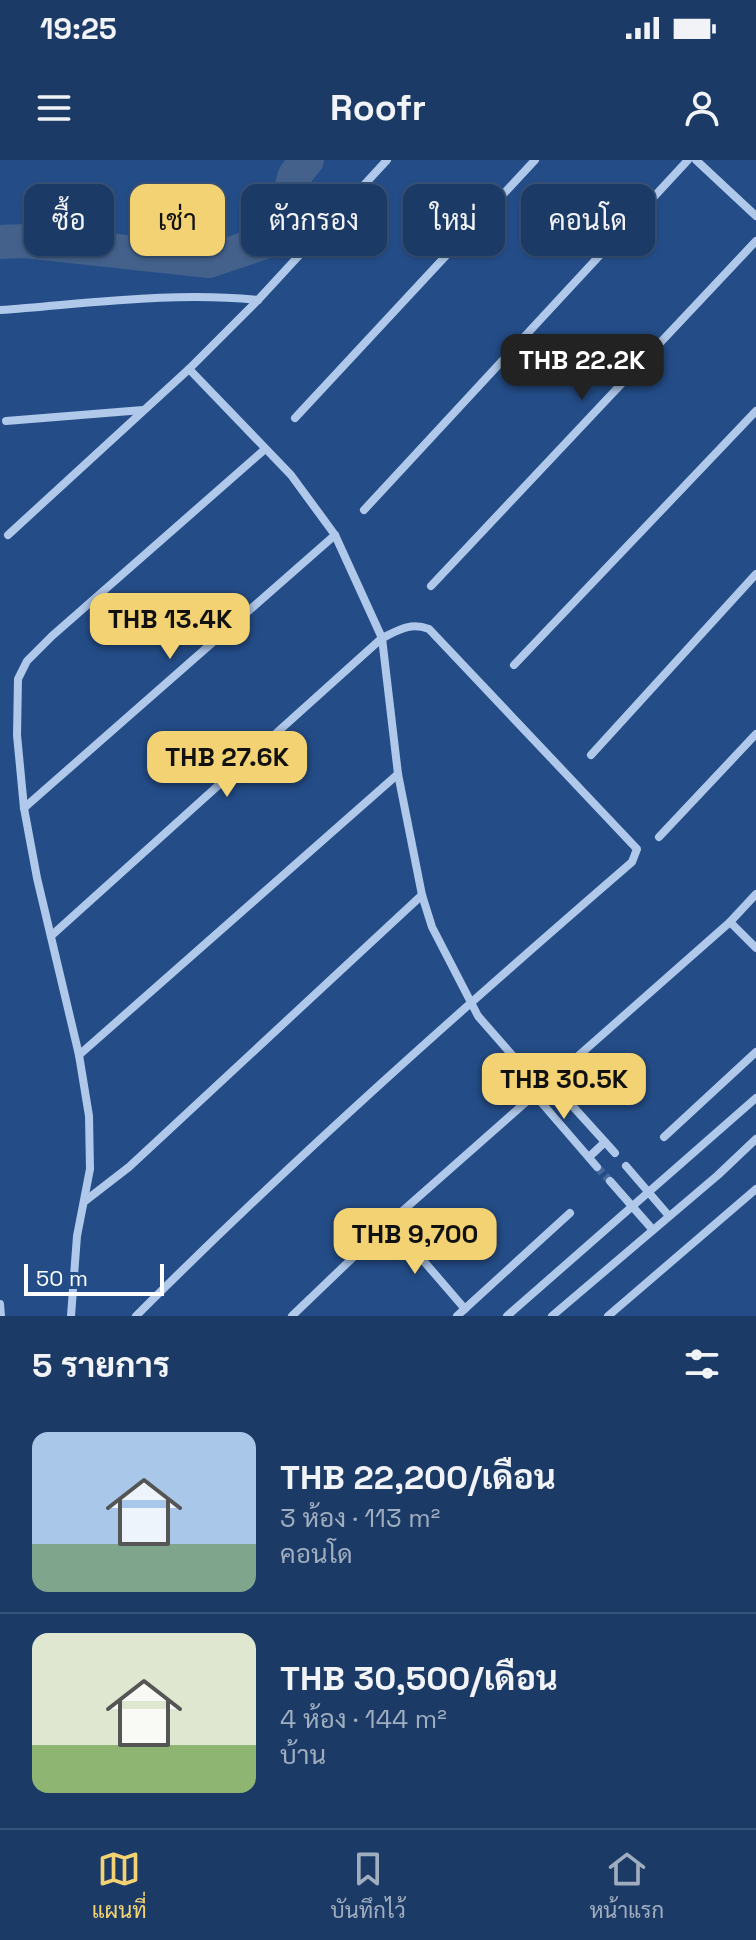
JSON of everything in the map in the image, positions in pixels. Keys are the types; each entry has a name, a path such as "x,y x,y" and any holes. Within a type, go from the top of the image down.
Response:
{"street":[{"path":"8,535 189,369 258,300 387,160"},
{"path":"295,418 535,160"},
{"path":"364,510 688,160"},
{"path":"696,160 756,216"},
{"path":"431,586 756,241"},
{"path":"0,310 220,296 258,300"},
{"path":"189,369 291,475 335,535 382,638 398,774 422,895 432,927 469,1003 526,1071 534,1094 597,1167"},
{"path":"6,421 144,410"},
{"path":"514,665 756,411"},
{"path":"71,1316 77,1236 90,1169 89,1116 79,1055 24,808 17,735 18,679 27,661 264,450"},
{"path":"24,808 335,535"},
{"path":"591,755 756,574"},
{"path":"51,936 382,638 407,626 429,629 637,849 632,862 469,1003 225,1228 136,1316"},
{"path":"659,837 756,734"},
{"path":"79,1055 398,774"},
{"path":"292,1316 390,1222 730,922 756,894"},
{"path":"84,1201 129,1167 422,895"},
{"path":"730,922 756,948"},
{"path":"664,1137 756,1052"},
{"path":"526,1071 549,1080 615,1153"},
{"path":"507,1316 756,1098"},
{"path":"552,1316 756,1139"},
{"path":"589,1157 605,1142"},
{"path":"626,1166 669,1216"},
{"path":"610,1181 653,1230"},
{"path":"608,1316 756,1189"},
{"path":"457,1316 570,1213"},
{"path":"390,1222 465,1309"},
{"path":"0,1304 1,1316"}],"waterway":[{"path":"0,242 24,241 209,261 277,238 295,175 307,160"}],"tunnel":[{"path":"597,1167 610,1181"}]}
